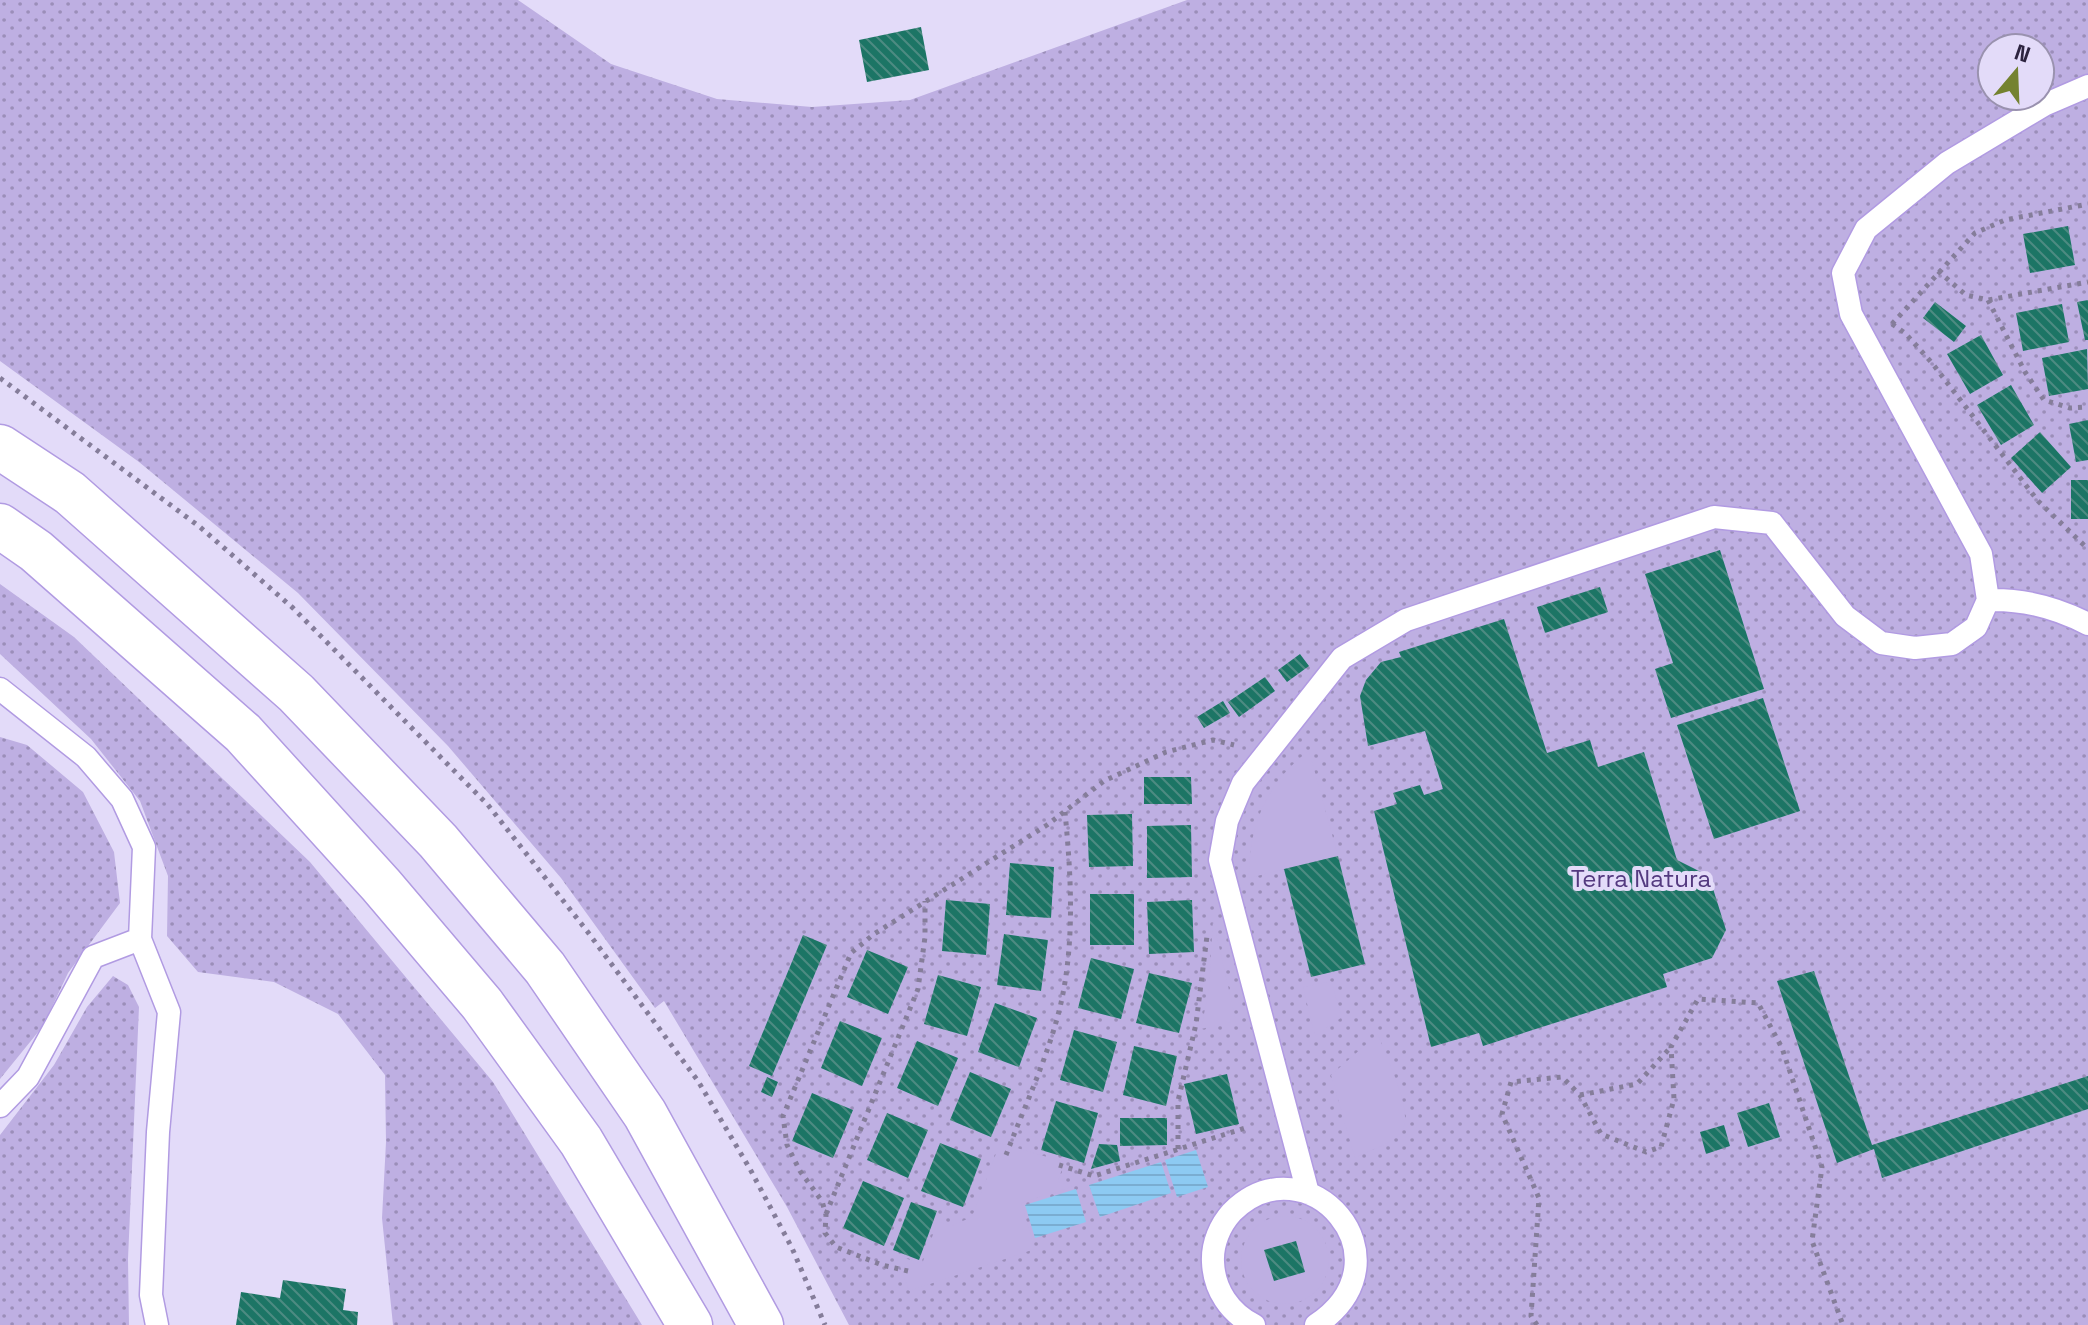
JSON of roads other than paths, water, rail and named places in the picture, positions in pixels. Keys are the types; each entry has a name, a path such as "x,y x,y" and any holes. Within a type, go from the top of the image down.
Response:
{"main road":[{"path":"0,447 70,493 296,693 438,841 545,968 645,1114 761,1325"},
{"path":"0,526 36,551 243,733 391,897 482,1004 581,1141 690,1325"}],"lane":[{"path":"1308,1193 1220,860 1227,821 1243,783 1342,658 1406,620 1714,517 1772,523 1845,616 1881,643 1915,648 1952,644 1976,627 1988,600 1981,554 1851,314 1843,273 1866,229 1947,163 2044,105 2088,86"},
{"path":"1988,600 2014,599 2070,615 2088,624"},
{"path":"0,689 86,757 122,799 144,847 140,939 169,1012 158,1132 151,1295 157,1325"},
{"path":"0,1106 28,1077 93,957 140,939"},
{"path":"1254,1325 1227,1303 1216,1283 1213,1260 1216,1238 1227,1218 1243,1202 1263,1192 1286,1189 1308,1193 1330,1205 1346,1224 1355,1246 1356,1271 1348,1294 1334,1313 1316,1325"},
{"path":"1335,1325 1342,1302"}],"water":[{"path":"1196,1150 1208,1187 1177,1197 1165,1160"},
{"path":"1161,1162 1171,1193 1100,1217 1089,1185"},
{"path":"1076,1189 1086,1222 1035,1238 1025,1205"}],"park label":[{"name":"Terra Natura","path":"1641,878"}]}
